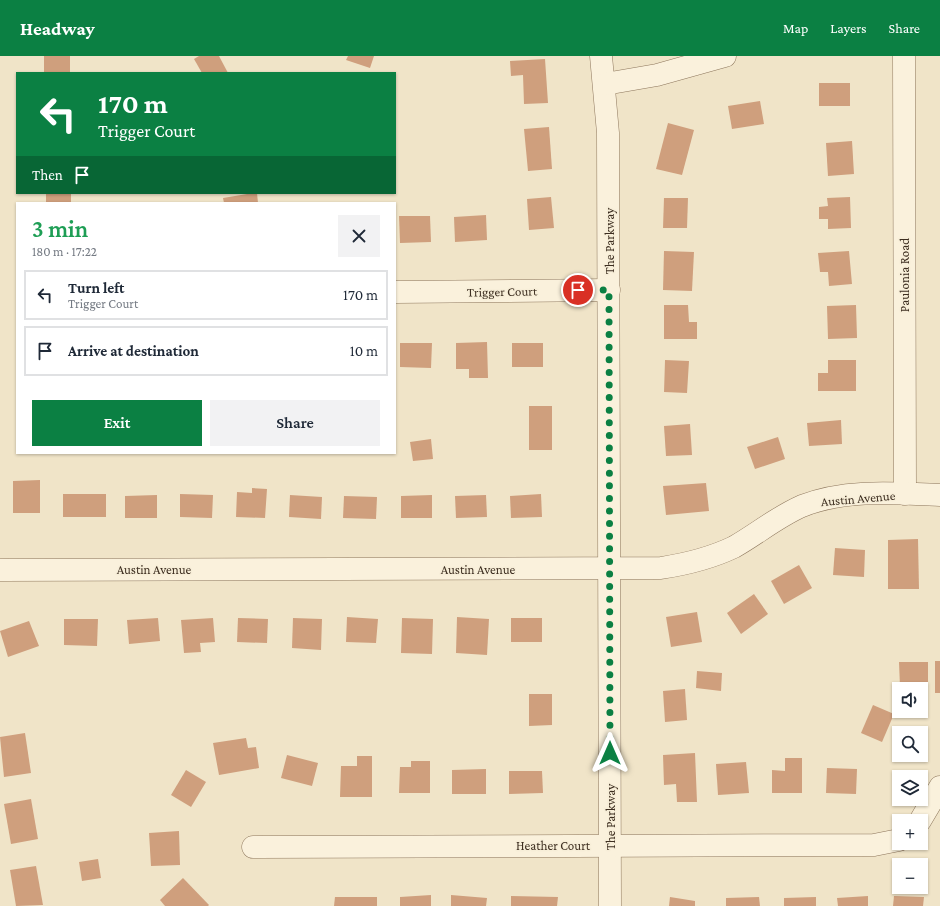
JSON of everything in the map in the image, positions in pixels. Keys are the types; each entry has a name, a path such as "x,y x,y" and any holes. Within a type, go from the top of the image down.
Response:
{"street":[{"name":"The Parkway","path":"601,56 608,133 610,906"},
{"path":"604,84 657,75 725,56"},
{"name":"Paulonia Road","path":"904,56 905,494"},
{"name":"Trigger Court","path":"396,292 609,290"},
{"name":"Austin Avenue","path":"0,570 661,568 703,560 734,546 789,512 803,506 836,498 905,494 940,495"},
{"path":"924,814 940,787"},
{"name":"Heather Court","path":"254,847 874,845 892,841"}],"building":[{"path":"44,56 70,56 70,72 44,72"},
{"path":"199,56 219,56 227,72 201,72 194,59"},
{"path":"348,56 374,56 370,68 346,60"},
{"path":"545,59 548,103 524,104 523,75 511,76 510,61"},
{"path":"819,83 850,83 850,106 819,106"},
{"path":"760,101 764,124 732,129 728,106"},
{"path":"668,123 694,130 682,175 656,169"},
{"path":"549,127 552,169 528,171 524,129"},
{"path":"852,141 854,174 828,176 826,143"},
{"path":"46,194 71,194 71,202 46,202"},
{"path":"257,194 258,202 224,202 223,198"},
{"path":"551,197 554,228 529,230 527,199"},
{"path":"850,197 851,228 828,229 828,219 819,219 819,207 828,206 827,198"},
{"path":"664,198 688,198 687,228 663,228"},
{"path":"486,215 487,240 455,242 454,217"},
{"path":"399,216 430,216 431,242 400,243"},
{"path":"664,251 694,252 692,291 663,290"},
{"path":"849,251 852,284 829,286 828,272 820,272 818,253"},
{"path":"664,305 688,305 689,322 697,322 697,339 664,339"},
{"path":"856,305 857,338 828,339 827,306"},
{"path":"487,342 488,378 469,378 469,369 456,369 456,343"},
{"path":"400,343 432,343 431,368 400,367"},
{"path":"512,343 543,343 543,367 512,367"},
{"path":"665,360 689,361 687,393 664,392"},
{"path":"828,360 856,360 856,391 818,391 818,373 828,373"},
{"path":"529,406 552,406 552,450 529,450"},
{"path":"841,420 842,444 809,446 807,423"},
{"path":"690,424 692,455 666,456 664,426"},
{"path":"778,437 785,459 755,469 747,447"},
{"path":"431,439 433,459 413,461 410,442"},
{"path":"40,480 40,513 13,513 13,481"},
{"path":"706,483 709,511 666,515 663,486"},
{"path":"252,488 267,489 265,518 236,517 237,492 252,493"},
{"path":"63,494 106,494 106,517 63,517"},
{"path":"180,494 213,495 212,518 180,517"},
{"path":"541,494 542,517 511,518 510,496"},
{"path":"157,495 157,518 125,518 125,496"},
{"path":"290,495 322,497 321,519 289,517"},
{"path":"432,495 432,518 401,518 401,496"},
{"path":"486,495 487,517 456,518 455,496"},
{"path":"344,496 377,497 376,519 343,518"},
{"path":"918,539 919,589 888,589 888,540"},
{"path":"835,548 865,550 864,577 833,575"},
{"path":"799,565 812,588 784,604 771,581"},
{"path":"754,594 768,614 741,634 727,613"},
{"path":"697,612 702,642 671,647 666,617"},
{"path":"347,617 378,619 376,643 346,642"},
{"path":"457,617 489,619 487,655 456,653"},
{"path":"158,618 160,641 129,644 127,620"},
{"path":"213,618 215,642 200,643 201,652 184,653 181,620"},
{"path":"238,618 268,619 267,643 237,642"},
{"path":"293,618 322,619 321,650 292,648"},
{"path":"402,618 433,619 432,654 401,653"},
{"path":"511,618 542,618 542,642 511,642"},
{"path":"64,619 98,619 97,646 64,645"},
{"path":"29,621 39,646 8,657 0,631"},
{"path":"935,661 940,661 940,693 935,693"},
{"path":"899,662 928,662 928,682 900,682"},
{"path":"697,671 722,673 721,691 696,688"},
{"path":"685,689 687,720 665,722 663,691"},
{"path":"529,694 552,694 552,725 529,726"},
{"path":"873,705 892,713 892,718 882,742 861,733"},
{"path":"25,733 31,773 4,777 0,737"},
{"path":"246,738 248,748 256,747 259,768 219,775 213,743"},
{"path":"695,753 697,802 677,802 676,784 664,785 663,755"},
{"path":"287,755 318,763 312,786 281,778"},
{"path":"357,756 372,756 372,797 340,797 341,766 357,766"},
{"path":"785,758 802,758 802,793 772,793 772,770 785,771"},
{"path":"411,761 430,761 430,793 399,793 400,767 411,767"},
{"path":"746,762 749,793 718,795 716,764"},
{"path":"827,768 857,769 856,794 826,793"},
{"path":"486,769 486,794 452,794 452,770"},
{"path":"186,770 206,782 191,807 171,795"},
{"path":"509,771 542,771 543,793 509,794"},
{"path":"31,799 38,839 11,844 4,804"},
{"path":"179,831 180,865 151,866 149,833"},
{"path":"98,859 101,878 82,881 79,862"},
{"path":"36,866 43,905 16,906 10,870"},
{"path":"183,878 209,905 208,906 165,906 160,900"},
{"path":"431,895 431,906 400,906 400,897"},
{"path":"451,895 487,898 486,906 451,906"},
{"path":"511,896 558,897 557,906 511,906"},
{"path":"868,896 868,906 838,906 837,898"},
{"path":"894,896 924,897 923,906 893,906"},
{"path":"335,897 377,897 377,906 334,906"},
{"path":"670,897 695,901 695,906 669,906"},
{"path":"759,897 760,906 726,906 726,898"},
{"path":"816,897 816,906 784,906 784,898"}],"route":[{"path":"578,290 609,290 610,753"}]}
